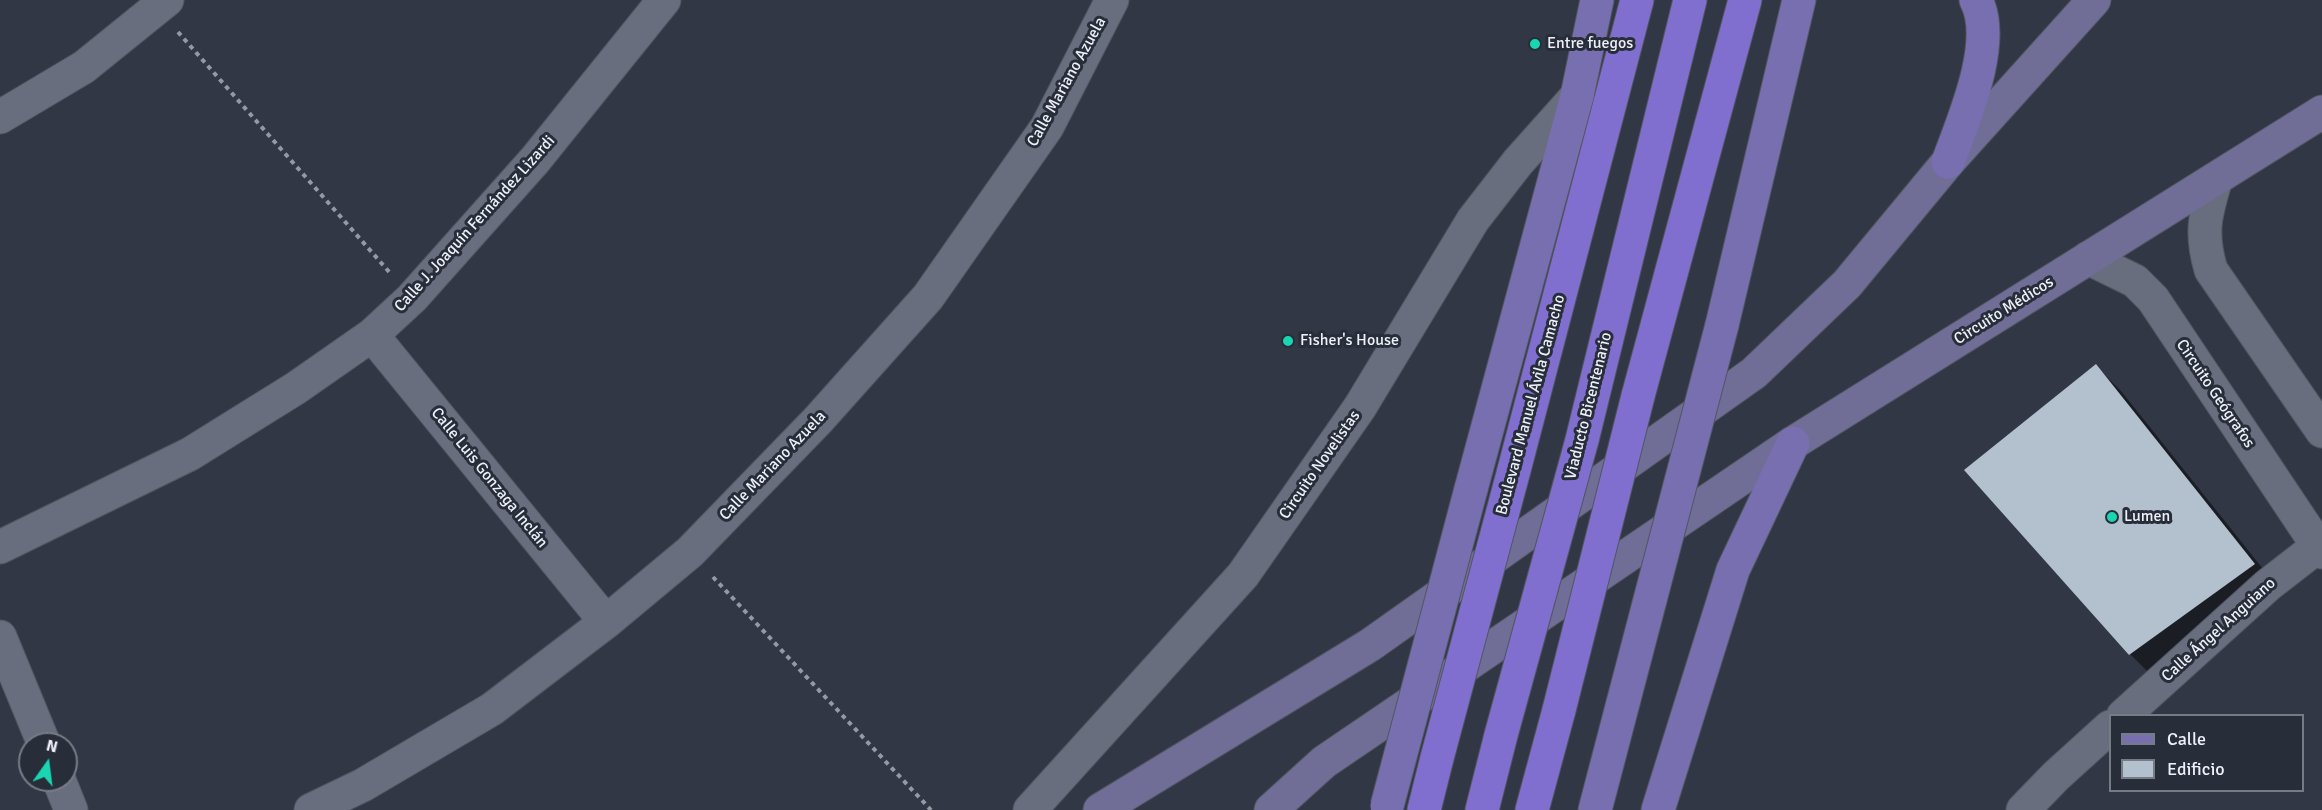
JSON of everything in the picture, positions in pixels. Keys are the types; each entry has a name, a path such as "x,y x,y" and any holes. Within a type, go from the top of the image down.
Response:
{"highway":[{"name":"Boulevard Manuel Ávila Camacho","path":"1424,810 1637,0"},
{"name":"Viaducto Bicentenario","path":"1482,810 1582,440 1690,0"},
{"path":"1532,810 1638,396 1745,0"}],"main road":[{"path":"1386,808 1578,96 1597,0"},
{"path":"1948,162 1976,87 1982,48 1982,12 1976,0"},
{"path":"1100,810 1370,645 1755,373 1847,284 1948,162 2094,0"},
{"path":"1595,810 1722,325 1800,4"},
{"name":"Circuito Médicos","path":"1271,810 1324,762 1793,443 2322,112"},
{"path":"1658,810 1733,570 1793,443"}],"street":[{"name":"Calle J. Joaquín Fernández Lizardi","path":"0,547 190,454 296,388 372,335 412,298 535,160 664,0"},
{"name":"Calle Mariano Azuela","path":"311,810 363,785 492,709 606,622 690,552 818,420 928,297 1047,127 1112,0"},
{"path":"0,117 84,67 162,4"},
{"name":"Circuito Novelistas","path":"1030,810 1243,575 1360,407 1473,220 1518,162 1578,96"},
{"path":"2216,179 2204,218 2203,244 2211,270 2322,431"},
{"name":"Circuito Geógrafos","path":"2088,258 2135,280 2152,299 2320,547"},
{"name":"Calle Luis Gonzaga Inclán","path":"372,335 606,622"},
{"name":"Calle Ángel Anguiano","path":"2125,714 2320,547"},
{"path":"0,637 39,732"},
{"path":"2030,807 2109,728"},
{"path":"64,792 71,810"}],"path":[{"path":"162,4 412,298"},
{"path":"690,552 931,810"}],"building":[{"name":"Lumen","path":"2096,364 2255,564 2129,655 1964,470"}],"place":[{"name":"Entre fuegos","path":"1535,44"},
{"name":"Fisher's House","path":"1288,341"},
{"name":"Lumen","path":"2112,517"}]}
